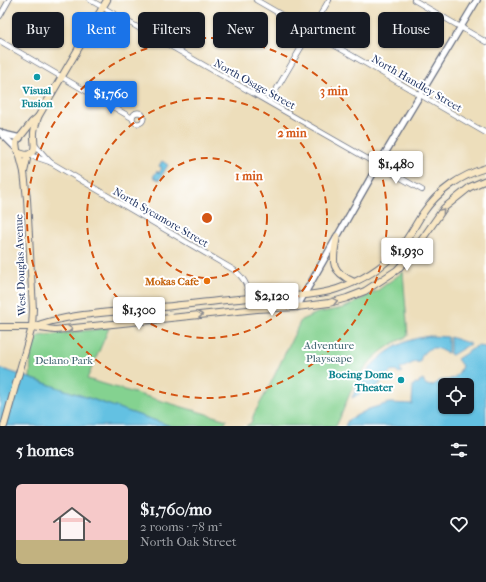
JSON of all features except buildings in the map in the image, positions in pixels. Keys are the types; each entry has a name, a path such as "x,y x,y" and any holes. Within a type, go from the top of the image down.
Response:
{"main road":[{"name":"West Douglas Avenue","path":"24,172 29,155 35,144 34,130 38,117 107,0"},
{"name":"West Douglas Avenue","path":"4,426 32,327 33,309 27,199 24,172 16,142 32,122 38,117"},
{"path":"21,137 29,137 35,144"},
{"path":"17,150 22,155 29,155"},
{"path":"32,327 52,320 82,315 324,292 354,282 380,267 399,250 423,214 433,201 444,191 471,172 486,168"},
{"path":"0,326 32,327 55,330 257,309 297,307 329,303 348,298 381,282 397,270 411,255 444,208 470,187 486,180"},
{"path":"337,236 333,255 334,266 338,273 344,278 354,282"}],"street":[{"path":"0,16 9,0"},
{"name":"North Osage Street","path":"90,0 422,190"},
{"name":"North Handley Street","path":"256,0 277,12"},
{"path":"322,12 329,0"},
{"path":"414,0 486,42"},
{"path":"297,307 303,294 378,165 477,0"},
{"path":"0,41 132,118"},
{"path":"269,102 301,48"},
{"name":"North Handley Street","path":"340,48 486,132"},
{"path":"2,133 21,137"},
{"path":"2,133 17,150"},
{"name":"North Sycamore Street","path":"35,144 50,162"},
{"name":"North Sycamore Street","path":"29,155 50,162 234,270 244,279 247,285 249,298"}],"green space":[{"name":"Adventure Playscape","path":"403,272 408,336 397,341 379,353 365,368 353,387 336,426 246,426 251,423 254,414 268,389 301,320 317,313 344,308 377,291"},
{"name":"Delano Park","path":"109,328 87,379 227,420 223,426 171,426 30,378 31,351 39,336"}],"water":[{"path":"162,161 168,165 159,180 153,177 157,171 159,173 162,168 159,166"},
{"path":"430,336 448,337 448,353 435,348 429,349 424,353 420,362 417,363 417,361 400,369 402,372 400,373 395,371 390,372 375,389 363,392 352,398 365,375 373,364 382,356 393,348 404,343 417,338"},
{"path":"450,337 470,344 452,355 450,354"},
{"path":"477,346 486,347 486,426 345,426 348,420 369,409 389,403 412,404 413,385 416,383 419,384 419,381 423,380 425,384 429,386 432,386 438,381 438,414 474,414 474,378 452,378 455,377 460,371 462,366 457,359"},
{"path":"0,368 171,426 0,426"}],"place":[{"name":"Visual Fusion","path":"37,77"},
{"name":"Mokas Cafe","path":"207,281"},
{"name":"Boeing Dome Theater","path":"401,380"}]}
